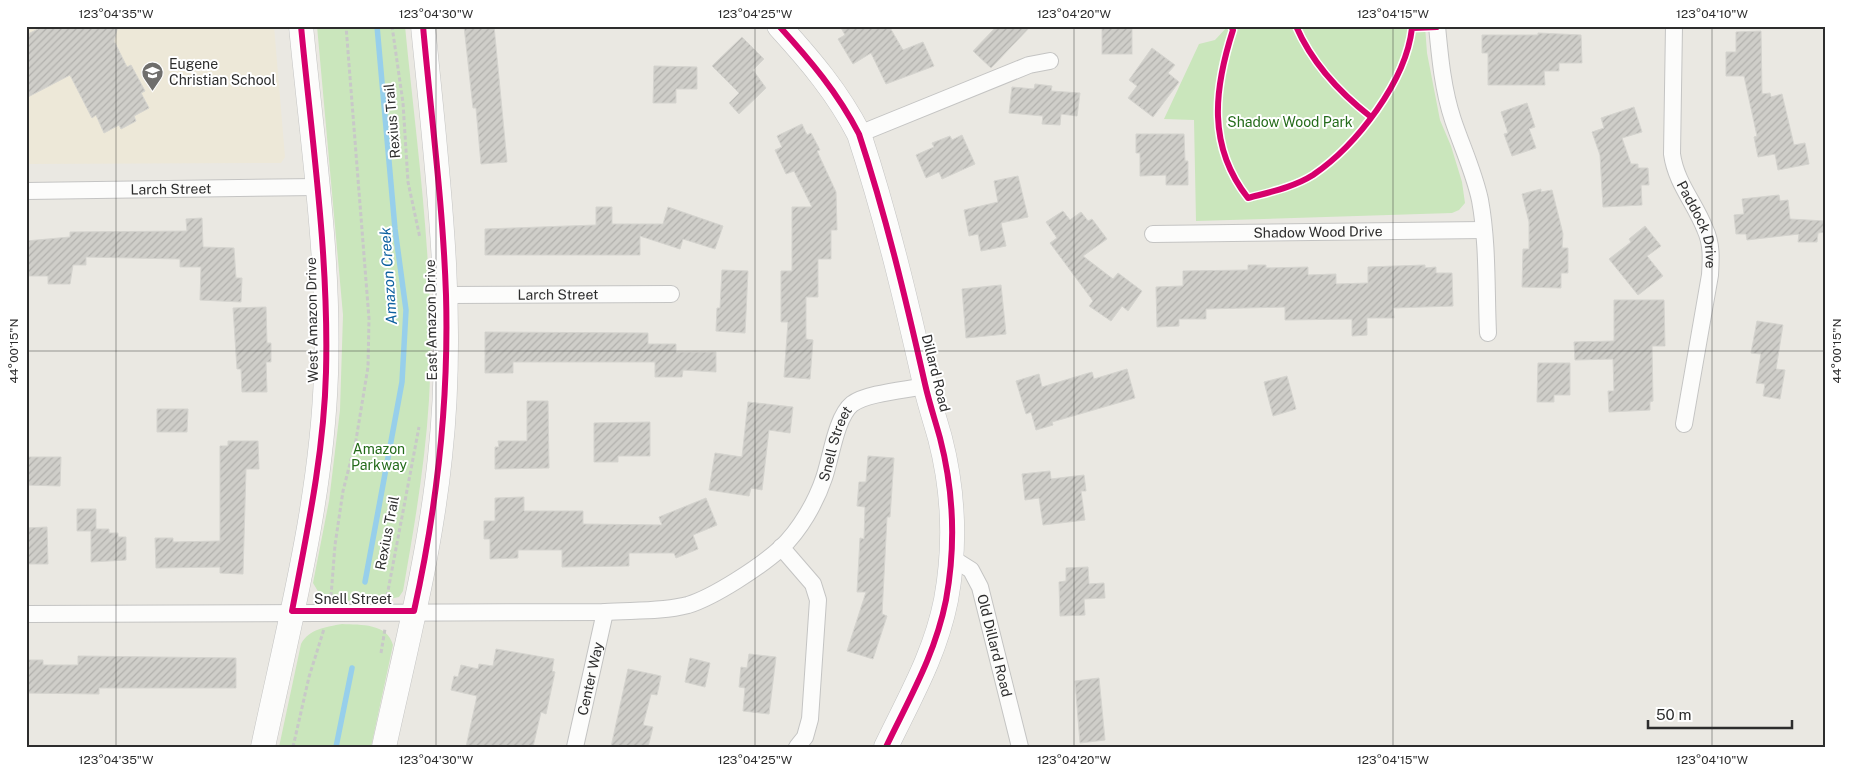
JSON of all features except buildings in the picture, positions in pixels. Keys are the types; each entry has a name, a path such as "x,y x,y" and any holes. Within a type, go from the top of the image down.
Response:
{"street":[{"name":"West Amazon Drive","path":"263,747 314,498 326,374 324,254 301,26"},
{"name":"East Amazon Drive","path":"384,747 429,542 440,455 445,368 446,295 440,204 423,26"},
{"name":"Dillard Road","path":"779,26 825,78 844,104 859,134 870,168 915,340 951,491 953,516 952,558 946,600 923,676 886,747"},
{"path":"1437,26 1442,78 1453,119 1474,175 1483,230 1488,334"},
{"name":"Paddock Drive","path":"1674,26 1672,154 1674,167 1678,179 1705,229 1711,251 1710,275 1684,424"},
{"path":"859,134 1029,65 1050,61"},
{"name":"Larch Street","path":"26,191 317,187"},
{"name":"Shadow Wood Drive","path":"1153,234 1483,230"},
{"name":"Larch Street","path":"446,295 672,294"},
{"name":"Snell Street","path":"26,614 292,611 605,612 687,605 707,598 781,547 808,514 824,480 840,422 846,410 863,398 925,386"},
{"path":"781,547 812,584 818,600 810,719 805,737 798,747"},
{"name":"Old Dillard Road","path":"952,558 971,570 980,586 1020,747"},
{"name":"Center Way","path":"575,747 605,612"}],"shaded area":[{"name":"Eugene Christian School","path":"26,26 274,26 285,157 281,163 26,164"}],"green space":[{"name":"Amazon Parkway","path":"317,26 405,26 420,166 430,306 429,400 425,448 403,591 399,597 369,603 322,598 313,583 329,501 340,410 343,315"},
{"name":"Shadow Wood Park","path":"1228,26 1425,26 1427,53 1440,120 1451,146 1462,182 1465,203 1459,210 1452,213 1196,221 1194,120 1164,119 1199,44 1215,40"},
{"path":"342,624 365,625 379,629 390,638 393,645 371,747 279,747 301,644 313,632"}],"waterway":[{"name":"Amazon Creek","path":"365,582 402,382 406,310 395,229 377,26"},
{"name":"Amazon Creek","path":"336,747 352,668"}],"cycle path":[{"path":"301,26 322,242 325,286 326,372 325,402 318,462 292,611 414,611 435,494 446,375 446,295 442,228 423,26"},
{"path":"779,26 823,77 859,134 895,258 945,458 951,498 951,559 946,600 941,620 929,657 886,747"},
{"path":"1231,26 1233,30 1219,95 1218,117 1220,138 1235,178 1248,198 1298,183 1313,175 1330,162 1362,129 1390,90 1408,48 1412,28 1437,27"},
{"path":"1296,26 1310,52 1328,76 1348,98 1371,117"}],"place":[{"name":"Eugene Christian School","path":"153,91"}]}
